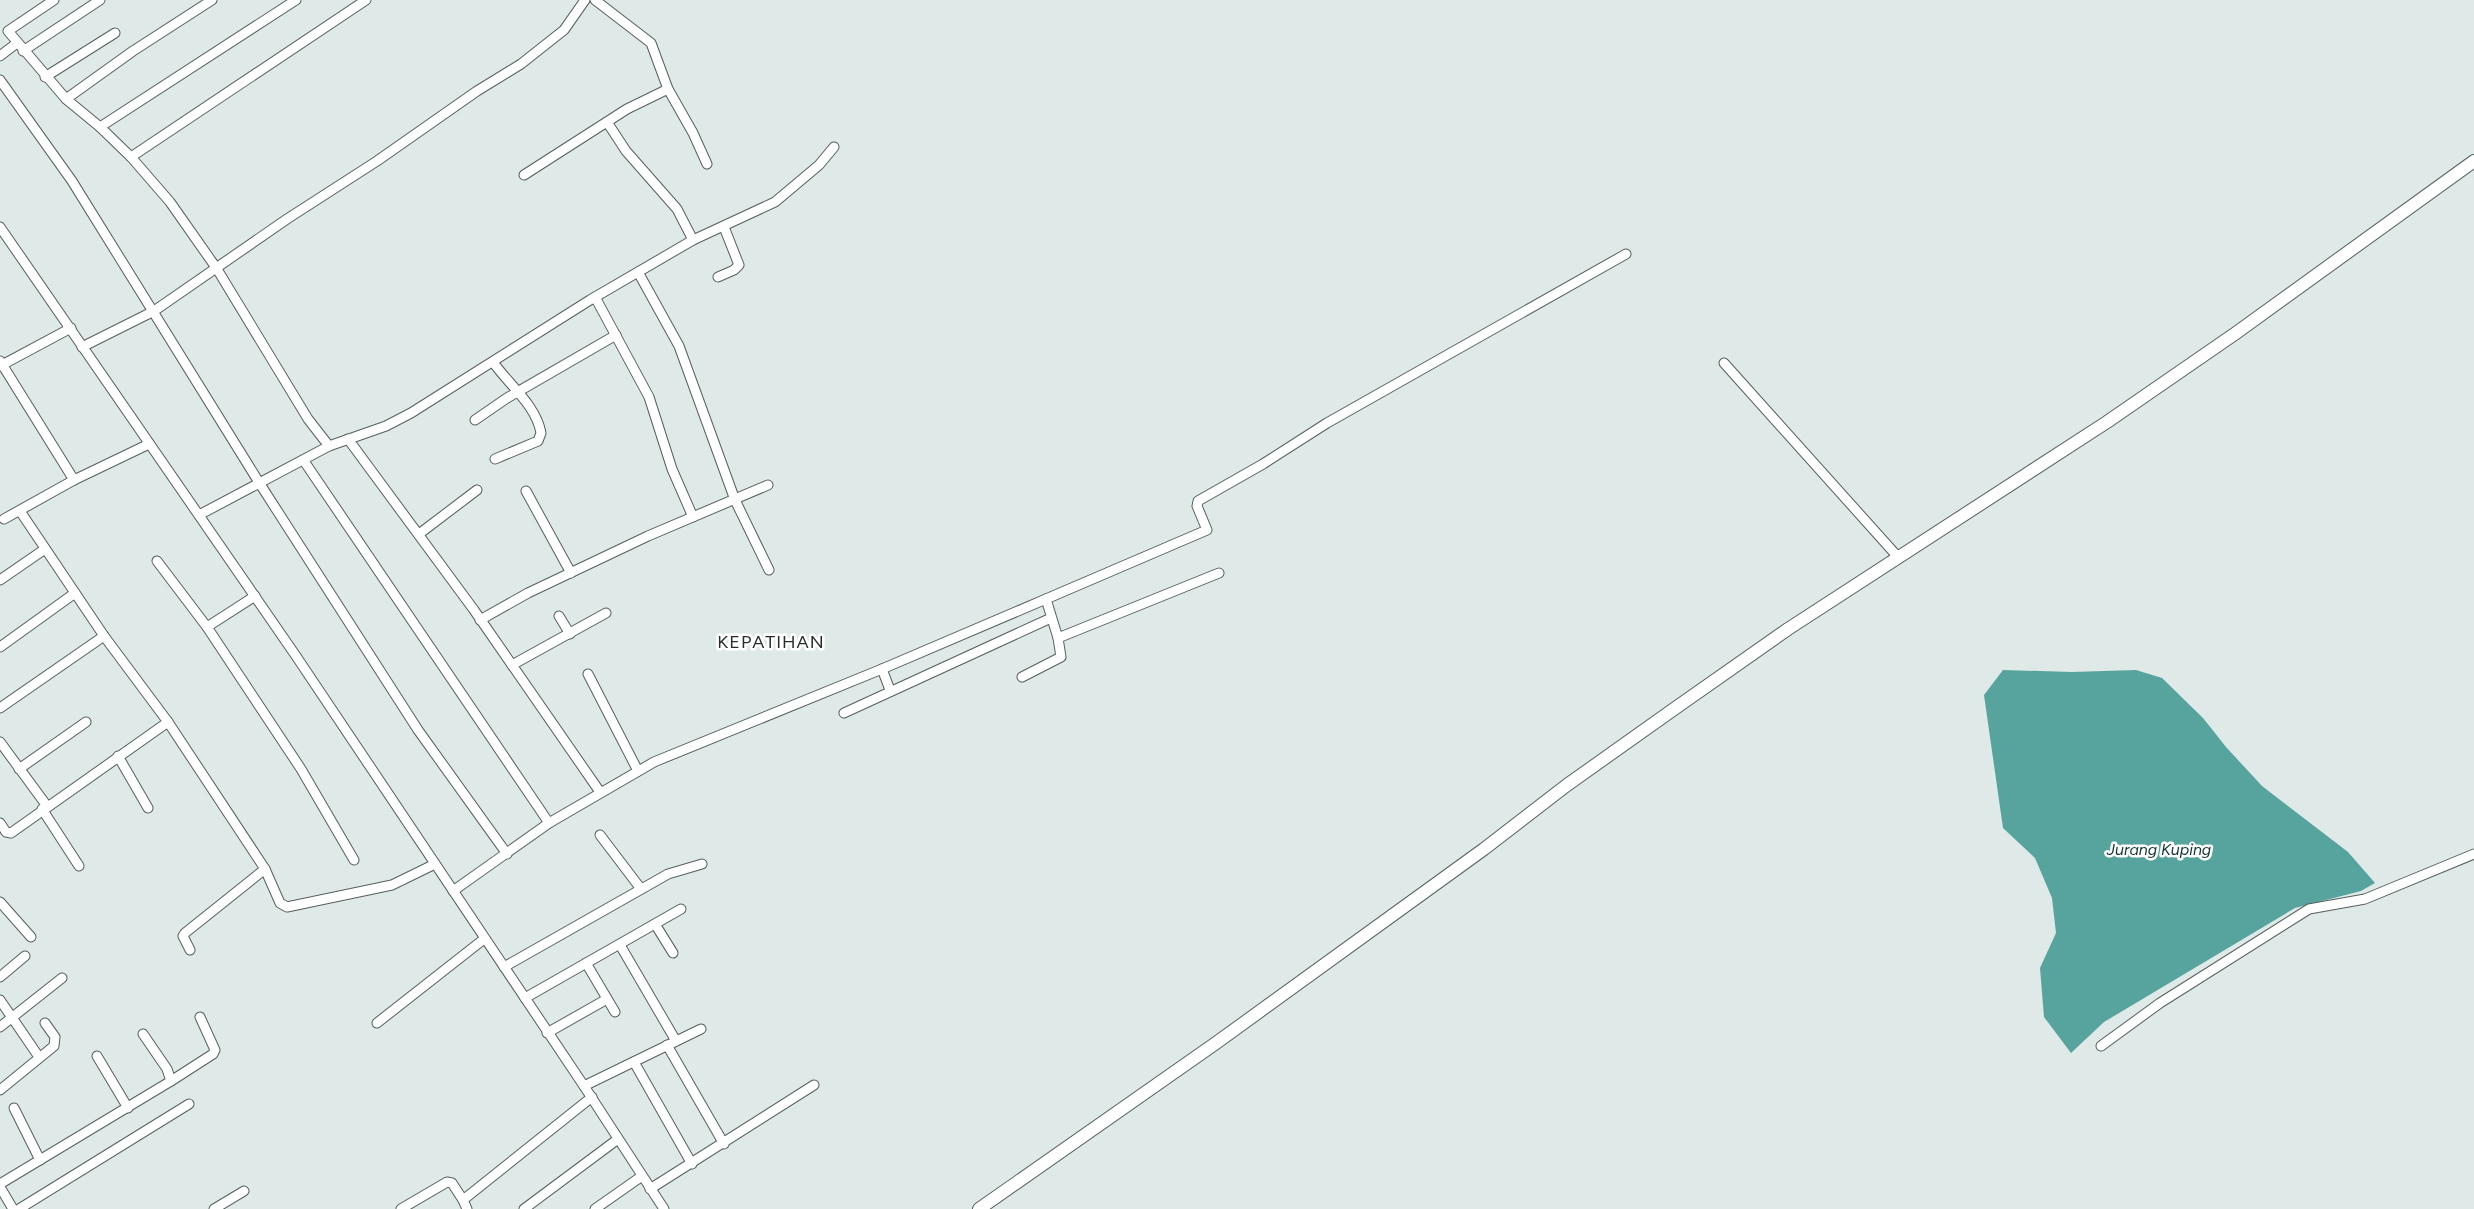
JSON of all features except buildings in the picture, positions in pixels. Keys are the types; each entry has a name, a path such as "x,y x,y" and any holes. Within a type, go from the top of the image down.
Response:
{"street":[{"path":"54,0 8,31 66,99 100,127 131,157 170,202 217,269 308,419 329,446"},
{"path":"24,51 100,0"},
{"path":"66,99 133,51 212,0"},
{"path":"100,127 296,0"},
{"path":"131,157 366,0"},
{"path":"82,347 154,311 287,219 377,161 477,91 534,54 564,30 585,0"},
{"path":"595,0 650,43 668,90 693,134 707,164"},
{"path":"45,76 114,33"},
{"path":"0,56 17,43"},
{"path":"0,80 72,181 260,484 418,730 507,854"},
{"path":"524,175 627,109 668,90"},
{"path":"607,122 626,151 677,209 693,240"},
{"path":"199,515 304,461 329,446 386,426 412,413 595,296 693,240 724,227 786,195 819,165 834,147"},
{"path":"980,1209 1224,1038 1484,849 1605,758 1788,630 2107,422 2236,333 2474,161"},
{"path":"0,227 71,328 148,444 199,515 453,890 547,1033 592,1097 664,1209"},
{"path":"718,277 734,270 739,265 724,227"},
{"path":"453,890 549,823 638,771 692,744 882,669 1207,530 1197,506 1198,501 1263,464 1327,423 1626,254"},
{"path":"638,272 688,367 735,500 769,570"},
{"path":"595,296 649,397 672,469 693,517"},
{"path":"71,328 1,364 74,480"},
{"path":"475,420 616,335"},
{"path":"493,362 528,406 541,436 538,441 495,460"},
{"path":"1724,364 1898,558"},
{"path":"348,438 419,534 600,792"},
{"path":"1,518 20,511 74,480 148,444"},
{"path":"304,461 549,823"},
{"path":"480,620 648,536 735,500 768,484"},
{"path":"419,534 477,490"},
{"path":"526,491 571,573"},
{"path":"20,511 104,636 168,722 265,869 280,903 288,907 392,885 435,864"},
{"path":"0,580 45,549"},
{"path":"157,560 207,627 301,769 354,860"},
{"path":"1058,638 1219,573"},
{"path":"0,647 75,593"},
{"path":"207,627 254,596"},
{"path":"1022,677 1061,657 1058,638 1046,599"},
{"path":"512,665 606,614"},
{"path":"559,616 570,634"},
{"path":"844,713 890,690 1051,618"},
{"path":"0,708 104,636"},
{"path":"882,669 890,690"},
{"path":"588,674 638,771"},
{"path":"19,769 86,722"},
{"path":"0,823 6,832 11,833 168,722"},
{"path":"0,742 45,808 79,866"},
{"path":"118,756 148,808"},
{"path":"600,835 640,889"},
{"path":"2101,1046 2160,1002 2309,909 2365,899 2474,854"},
{"path":"504,967 668,874 702,864"},
{"path":"190,950 183,936 185,933 265,869"},
{"path":"0,902 31,938"},
{"path":"525,998 680,909"},
{"path":"655,924 673,953"},
{"path":"376,1023 484,938"},
{"path":"620,945 724,1144"},
{"path":"0,977 25,956"},
{"path":"586,963 615,1012"},
{"path":"0,1027 62,978"},
{"path":"547,1033 607,999"},
{"path":"0,1000 39,1057"},
{"path":"13,1209 0,1185 213,1054 215,1050 200,1017"},
{"path":"0,1090 54,1046 56,1041 45,1023"},
{"path":"584,1086 701,1029"},
{"path":"143,1034 167,1069 171,1081"},
{"path":"97,1056 128,1108"},
{"path":"634,1062 692,1164"},
{"path":"650,1189 724,1144 814,1084"},
{"path":"463,1200 592,1097"},
{"path":"19,1209 189,1104"},
{"path":"14,1108 40,1160"},
{"path":"524,1209 618,1139"},
{"path":"595,1209 642,1176"},
{"path":"402,1209 447,1182 452,1183 467,1209"},
{"path":"214,1209 244,1191"}],"water":[{"name":"Jurang Kuping","path":"2003,670 2072,672 2136,670 2162,678 2203,718 2226,747 2262,786 2348,852 2375,883 2361,891 2295,908 2104,1022 2071,1053 2044,1017 2040,968 2056,933 2052,898 2035,858 2003,828 1984,695"}],"district":[{"name":"KEPATIHAN","path":"771,642"}]}
